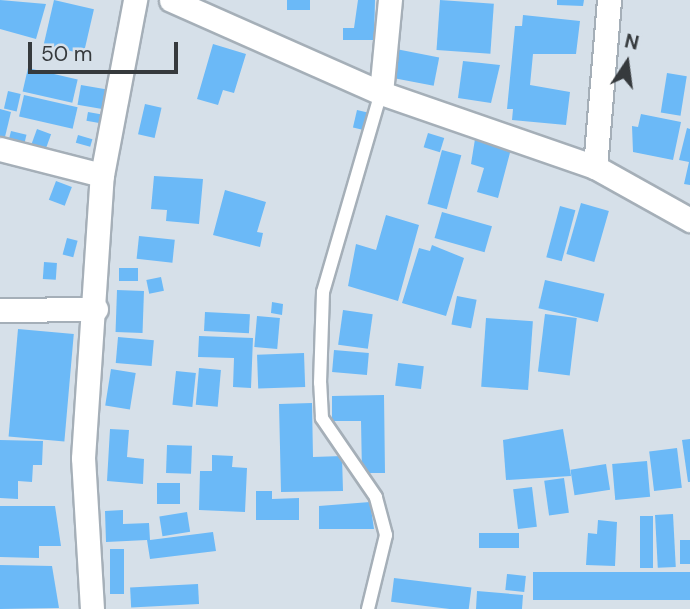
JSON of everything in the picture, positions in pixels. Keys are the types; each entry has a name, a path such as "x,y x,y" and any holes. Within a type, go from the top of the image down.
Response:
{"street":[{"path":"92,609 83,458 96,309 102,175 135,0"},
{"path":"171,0 381,93 595,167 690,220"},
{"path":"381,93 390,0"},
{"path":"595,167 609,0"},
{"path":"0,149 102,175"},
{"path":"0,310 96,309"}],"lane":[{"path":"368,609 386,535 376,497 322,418 320,383 323,292 381,93"}],"building":[{"path":"0,0 46,4 36,39 0,29"},
{"path":"54,0 94,9 84,54 44,45"},
{"path":"287,0 310,0 310,10 287,10"},
{"path":"358,0 375,0 374,40 343,40 343,28 354,28"},
{"path":"440,0 494,4 490,54 437,50"},
{"path":"557,0 584,0 583,6 557,5"},
{"path":"523,15 580,21 576,54 533,54 530,85 570,92 566,125 512,120 513,109 507,109 515,26 522,26"},
{"path":"213,44 246,54 234,93 223,90 218,105 197,99"},
{"path":"396,49 439,57 434,86 390,77"},
{"path":"463,61 500,65 491,103 458,98"},
{"path":"28,68 78,79 72,103 23,91"},
{"path":"667,73 687,76 680,116 661,113"},
{"path":"81,85 109,90 105,110 78,105"},
{"path":"8,91 21,94 17,111 4,109"},
{"path":"24,95 78,107 73,129 19,116"},
{"path":"145,104 162,108 155,138 138,134"},
{"path":"0,109 11,112 4,141 0,140"},
{"path":"357,110 370,113 366,130 353,128"},
{"path":"88,112 105,115 103,124 86,121"},
{"path":"641,114 681,122 673,160 633,152 632,126 638,127"},
{"path":"687,128 690,129 690,185 684,184 689,162 679,160"},
{"path":"37,129 51,134 43,157 29,152"},
{"path":"11,131 27,135 24,145 9,141"},
{"path":"428,133 444,138 440,152 424,147"},
{"path":"78,135 92,139 90,147 76,143"},
{"path":"475,139 511,149 498,198 477,192 484,168 471,164"},
{"path":"442,150 461,155 447,209 428,204"},
{"path":"154,176 203,179 199,224 166,221 167,210 151,209"},
{"path":"56,181 72,187 65,206 49,200"},
{"path":"225,190 266,202 257,232 263,233 260,247 213,235"},
{"path":"581,203 609,211 594,262 566,254"},
{"path":"560,206 575,210 562,261 546,257"},
{"path":"442,212 492,226 485,252 435,238"},
{"path":"386,215 419,225 398,301 348,286 356,244 376,250"},
{"path":"139,236 175,240 172,263 137,259"},
{"path":"67,238 78,241 73,257 63,254"},
{"path":"432,245 464,258 446,316 402,303 419,248 430,251"},
{"path":"44,262 57,263 56,280 43,279"},
{"path":"119,268 138,268 138,281 119,281"},
{"path":"161,277 164,291 149,294 146,280"},
{"path":"545,280 604,294 598,322 538,308"},
{"path":"117,290 144,291 143,333 116,332"},
{"path":"457,296 477,300 471,328 451,324"},
{"path":"272,302 283,304 282,315 271,313"},
{"path":"343,310 373,314 368,349 338,345"},
{"path":"205,312 250,314 249,333 204,331"},
{"path":"545,314 577,318 570,375 538,372"},
{"path":"257,316 280,318 277,349 254,347"},
{"path":"486,318 533,321 528,390 481,387"},
{"path":"18,329 74,334 64,441 9,437"},
{"path":"199,336 253,338 251,388 233,387 234,358 198,357"},
{"path":"118,337 154,340 152,366 116,363"},
{"path":"334,350 369,353 367,375 332,372"},
{"path":"304,353 305,387 258,389 257,355"},
{"path":"398,363 424,366 421,389 395,386"},
{"path":"199,368 221,370 218,407 196,405"},
{"path":"111,369 136,373 130,409 105,406"},
{"path":"176,371 196,373 192,407 172,405"},
{"path":"384,395 385,473 362,473 361,421 332,421 332,396"},
{"path":"312,403 313,457 342,456 343,491 281,492 279,404"},
{"path":"110,429 129,430 127,457 144,459 143,484 107,481"},
{"path":"563,429 571,476 506,480 503,440"},
{"path":"690,439 690,482 688,482 682,440"},
{"path":"0,440 43,441 42,465 33,465 32,482 18,481 18,499 0,498"},
{"path":"167,445 192,446 191,474 166,473"},
{"path":"677,448 682,488 654,491 649,451"},
{"path":"212,455 233,456 232,467 247,468 245,512 199,510 200,471 212,471"},
{"path":"647,461 650,497 615,500 612,464"},
{"path":"606,464 610,490 575,495 570,470"},
{"path":"564,478 569,513 549,515 544,481"},
{"path":"157,483 180,483 180,504 157,504"},
{"path":"532,487 537,527 518,529 513,489"},
{"path":"256,491 272,491 272,499 299,498 299,520 256,520"},
{"path":"370,502 374,529 319,529 319,506"},
{"path":"0,506 55,506 61,546 39,546 39,558 0,557"},
{"path":"123,510 123,524 149,523 150,540 213,532 216,551 150,559 147,540 106,542 105,511"},
{"path":"187,512 190,532 162,536 159,516"},
{"path":"673,514 676,567 658,568 655,515"},
{"path":"640,516 653,516 653,568 640,568"},
{"path":"598,520 617,522 615,566 586,565 588,533 597,534"},
{"path":"479,533 519,533 519,548 479,548"},
{"path":"680,540 690,540 690,564 680,564"},
{"path":"110,549 124,549 124,594 110,594"},
{"path":"0,565 52,566 59,608 0,609"},
{"path":"533,572 690,572 690,600 533,600"},
{"path":"507,574 526,576 524,592 505,590"},
{"path":"394,578 471,588 469,609 391,602"},
{"path":"198,584 199,604 131,608 130,588"},
{"path":"477,591 523,595 522,609 476,609"}]}
